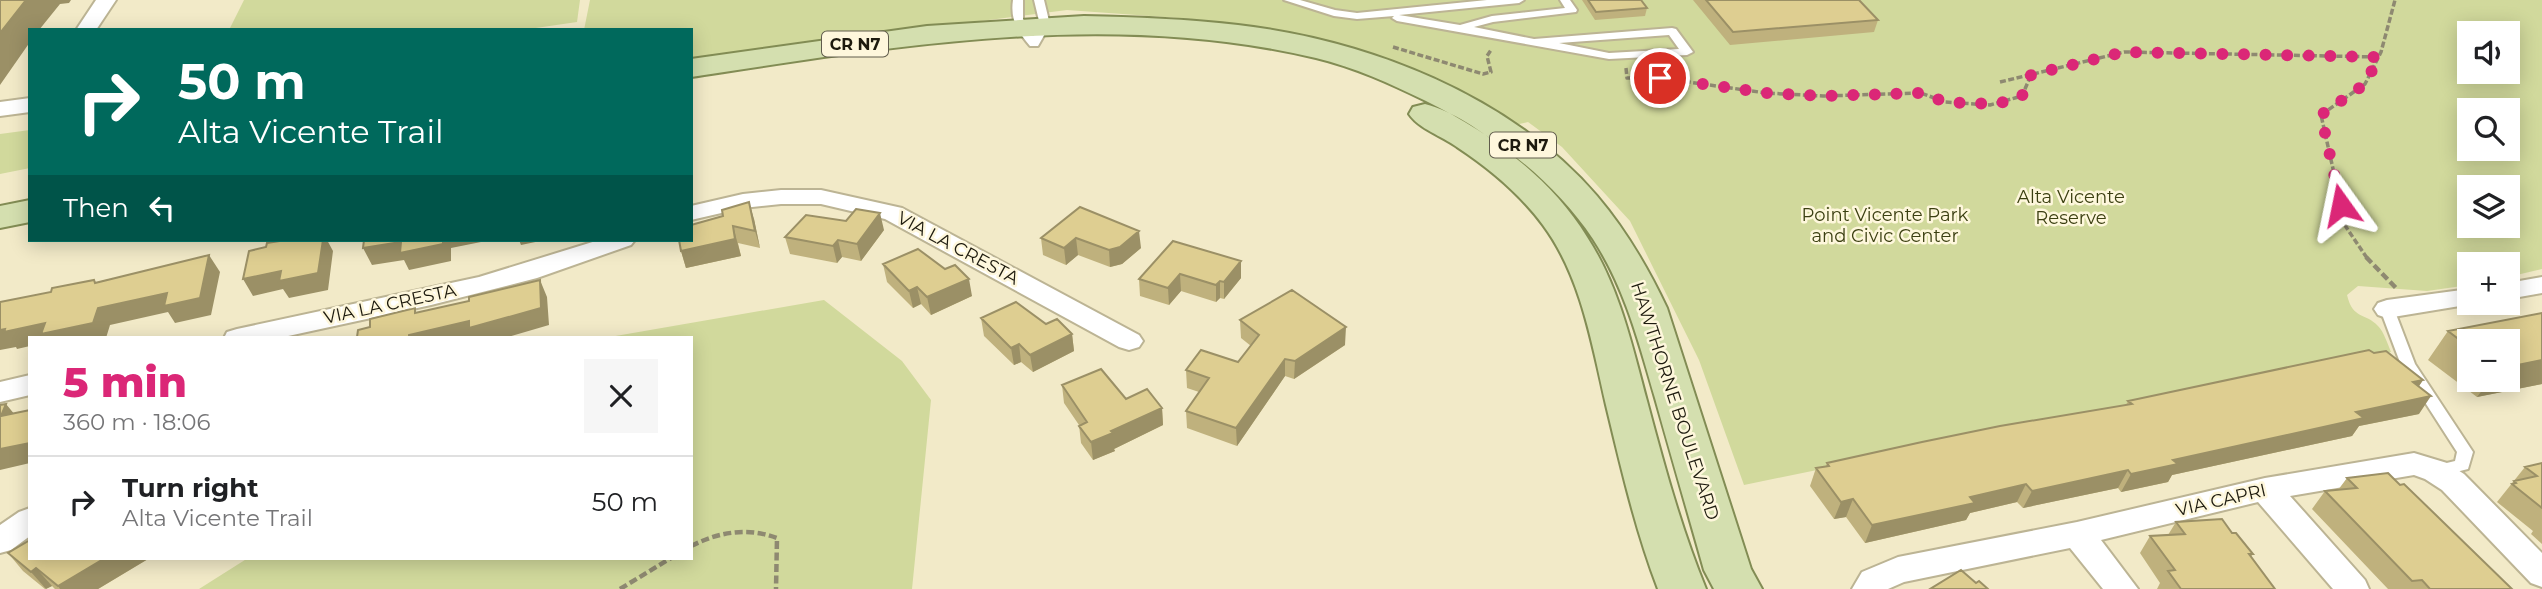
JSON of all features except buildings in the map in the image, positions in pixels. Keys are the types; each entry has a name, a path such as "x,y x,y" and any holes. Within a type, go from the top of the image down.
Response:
{"main road":[{"name":"HAWTHORNE BOULEVARD","path":"693,68 1031,19 1120,22 1186,26 1256,35 1322,50 1374,67 1441,95 1491,122 1533,153 1572,188 1604,225 1632,268 1648,308 1728,570 1738,589"},
{"name":"HAWTHORNE BOULEVARD","path":"693,86 863,61 1031,19 1091,40 1213,47 1267,57 1332,74 1385,94 1438,121 1495,158 1543,204 1570,237 1588,274 1608,331 1666,550 1682,589"},
{"path":"0,196 28,190"},
{"path":"0,217 28,211"}],"street":[{"path":"87,28 106,0"},
{"path":"0,109 28,104"},
{"name":"VIA LA CRESTA","path":"693,213 743,201 821,197 858,203 893,213 1129,341"},
{"name":"VIA LA CRESTA","path":"246,336 523,274 617,242"},
{"path":"2520,289 2542,285"},
{"path":"2387,309 2457,299"},
{"path":"0,392 28,385"},
{"name":"VIA CAPRI","path":"1868,589 1874,581 1898,570 2077,534 2265,489 2414,464 2436,471"},
{"path":"2436,471 2452,482 2542,574"},
{"path":"2265,489 2353,589"},
{"path":"0,541 28,521"},
{"path":"2077,534 2122,589"}],"lane":[{"path":"1289,0 1334,13 1357,16 1519,0"},
{"path":"1333,0 1334,13"},
{"path":"1461,28 1492,19 1572,10 1565,0"},
{"path":"1381,15 1461,28 1532,42 1609,55 1687,52 1672,32 1532,42"},
{"path":"2387,309 2408,365 2465,452 2462,465 2436,471"}],"path":[{"path":"2395,0 2379,57 2365,84 2321,115 2346,227 2363,254 2414,306"},
{"path":"1390,46 1483,74 1491,72 1487,56 1495,43"},
{"path":"2000,82 2124,52 2379,57"},
{"path":"1921,93 1945,102 2001,103 2022,96 2031,75"},
{"path":"1627,78 1660,78 1766,93 1823,96 1934,92"},
{"path":"693,545 723,533 763,532 777,538 776,589"},
{"path":"620,589 668,560"}],"green space":[{"path":"244,0 580,0 577,22 536,28 230,28"},
{"name":"Alta Vicente Reserve","path":"590,0 2542,0 2542,269 2520,274 2520,252 2457,252 2457,287 2427,291 2358,286 2347,295 2350,303 2356,312 2380,329 2391,352 1744,485 1699,360 1630,221 1562,147 1528,122 1515,125 1281,33 1192,19 1067,10 693,58 693,28 584,28"},
{"path":"28,130 28,168 0,174 0,134"},
{"path":"824,300 902,361 931,400 912,589 199,589 245,560 693,560 693,336 616,336"}],"route":[{"path":"1660,78 1766,93 1823,96 1921,93 1945,102 1990,104 2011,101 2022,96 2031,75 2124,52 2379,57 2365,84 2321,115 2341,205"}],"park label":[{"name":"Point Vicente Park and Civic Center","path":"1885,225"}]}
